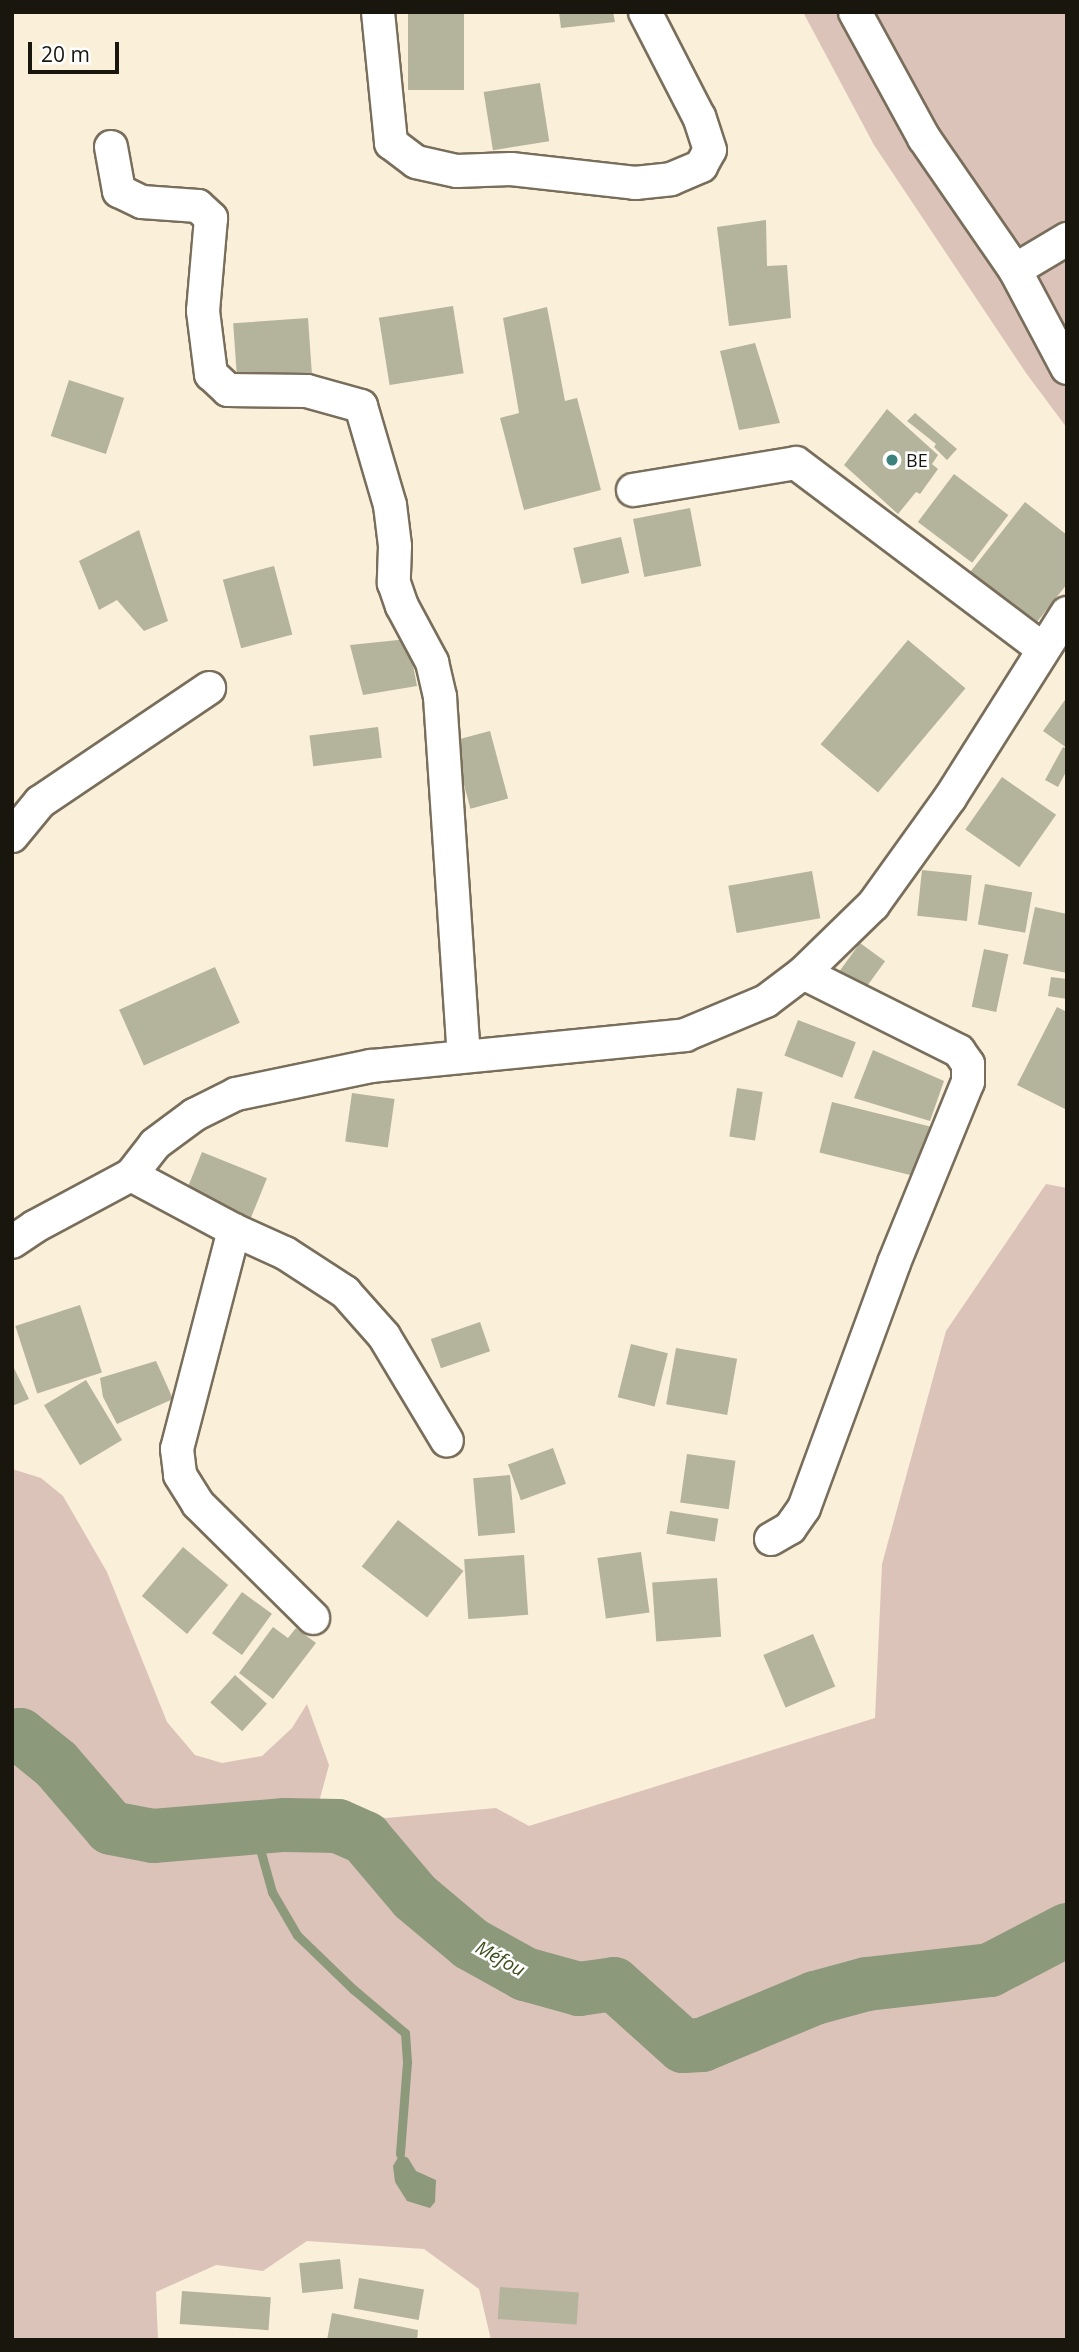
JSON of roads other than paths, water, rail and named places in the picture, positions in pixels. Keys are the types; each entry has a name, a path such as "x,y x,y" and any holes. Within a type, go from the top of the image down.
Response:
{"street":[{"path":"378,12 391,143 416,162 457,171 511,170 635,183 671,179 701,166 710,150 699,117 645,12"},
{"path":"855,12 924,138 1015,270 1067,368"},
{"path":"111,147 119,191 142,202 198,206 211,218 203,311 211,374 228,390 307,391 361,406 390,505 395,546 394,583 402,606 432,662 440,697 464,1056"},
{"path":"1015,270 1067,239"},
{"path":"633,490 796,463 1043,649"},
{"path":"12,1242 34,1227 131,1175 155,1144 194,1115 236,1094 371,1066 685,1035 766,1001 803,973 873,905 950,798 1067,613"},
{"path":"12,836 40,802 209,688"},
{"path":"771,1539 790,1528 804,1508 894,1263 968,1082 968,1064 959,1051 803,973"},
{"path":"131,1175 234,1230 285,1253 345,1292 384,1336 447,1441"},
{"path":"234,1230 177,1450 180,1475 198,1504 313,1618"}],"waterway":[{"name":"Méfou","path":"12,1736 20,1735 56,1764 111,1828 153,1836 285,1825 338,1826 365,1838 415,1897 471,1944 525,1974 579,1989 614,1984 683,2046 702,2045 815,1998 867,1984 990,1970 1067,1930"},
{"path":"260,1849 272,1892 297,1935 353,1989 405,2033 407,2062 400,2154"}],"place":[{"name":"BE","path":"892,460"}]}
